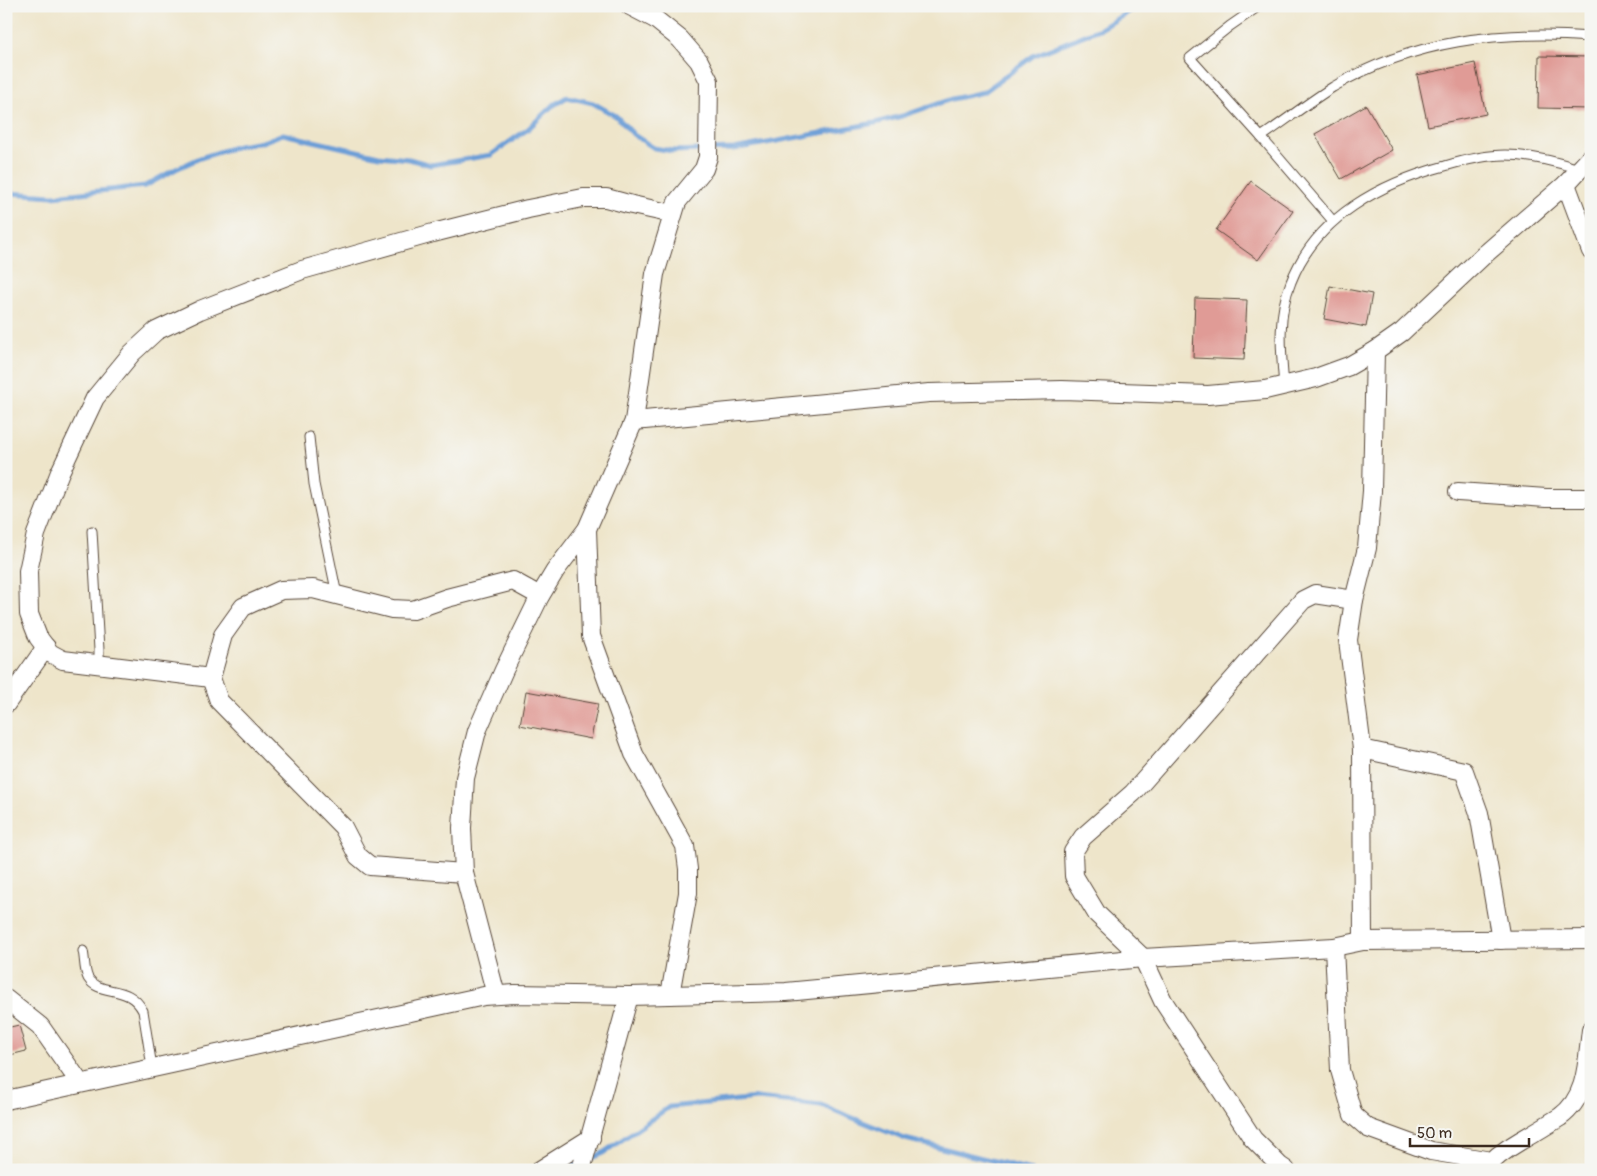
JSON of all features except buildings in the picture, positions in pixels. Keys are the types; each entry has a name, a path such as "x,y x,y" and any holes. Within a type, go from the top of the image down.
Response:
{"street":[{"path":"496,995 464,872 462,828 465,778 477,731 504,670 540,596 555,571 587,530 634,421 655,274 677,202 704,169 708,157 709,81 699,61 680,39 655,19 630,6"},
{"path":"634,421 929,393 1062,390 1208,395 1284,386 1316,378 1349,366 1402,332 1483,256 1566,184 1585,163"},
{"path":"1566,184 1591,251"},
{"path":"212,678 64,660 50,653 38,637 29,614 28,571 36,534 60,472 95,398 132,352 156,331 200,310 302,270 433,233 528,209 582,198 606,198 673,214"},
{"path":"1363,941 1362,749 1348,640 1354,600 1367,548 1371,500 1375,351"},
{"path":"1458,492 1546,498 1591,498"},
{"path":"587,530 591,636 634,754 685,846 688,869 688,893 670,995"},
{"path":"464,872 370,866 358,856 342,826 219,701 212,678 223,635 243,607 281,590 313,589 392,609 413,610 447,598 513,581 540,596"},
{"path":"1286,1170 1253,1139 1163,1001 1143,958 1097,914 1074,876 1073,852 1083,837 1133,793 1302,600 1315,594 1354,600"},
{"path":"6,704 46,647"},
{"path":"1362,749 1464,771 1479,813 1501,940"},
{"path":"6,1100 484,996 629,996 786,992 1143,958 1334,947 1363,941 1591,939"},
{"path":"1334,947 1340,1070 1353,1115 1368,1128 1431,1151 1488,1165 1516,1143 1561,1116 1572,1106 1584,1084 1591,1030"},
{"path":"581,1170 629,996"},
{"path":"6,999 40,1026 80,1083"},
{"path":"540,1170 589,1143"}],"lane":[{"path":"1259,6 1190,58 1333,221"},
{"path":"1261,137 1333,87 1358,74 1410,54 1464,40 1492,36 1549,34 1591,37"},
{"path":"1284,386 1280,332 1290,283 1313,242 1333,221 1364,199 1404,179 1428,170 1470,159 1486,156 1520,156 1585,163"},
{"path":"309,437 314,484 338,595"},
{"path":"92,531 100,650 99,664"},
{"path":"84,951 89,980 99,986 129,995 140,1004 143,1011 152,1067"}],"waterway":[{"path":"6,194 53,196 145,186 200,158 238,146 262,142 283,134 379,156 409,159 431,165 491,155 528,129 552,106 567,97 593,103 616,116 634,135 654,148 672,151 734,149 875,123 952,99 984,92 1033,56 1102,28 1138,6"},
{"path":"589,1159 603,1153 669,1107 757,1098 821,1105 905,1139 1031,1170"},
{"path":"563,1170 578,1163"}]}
